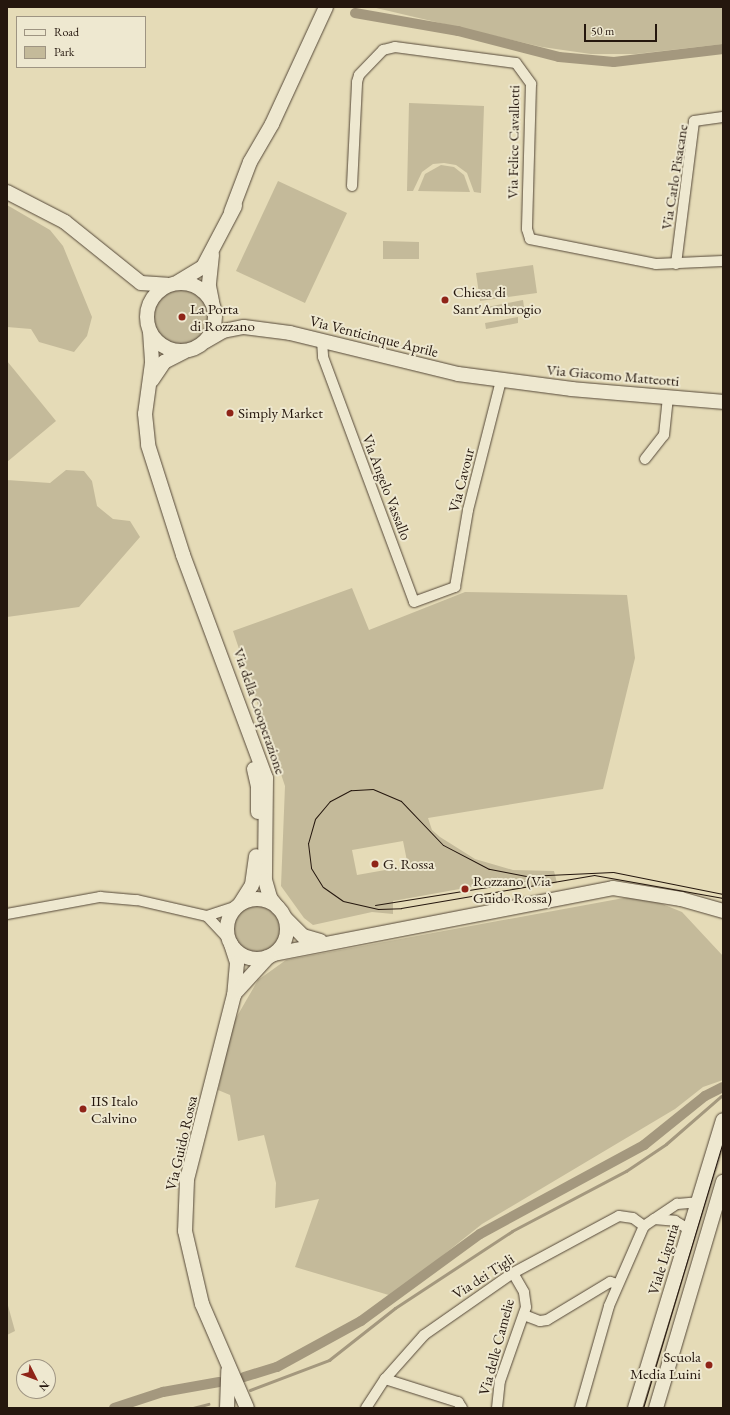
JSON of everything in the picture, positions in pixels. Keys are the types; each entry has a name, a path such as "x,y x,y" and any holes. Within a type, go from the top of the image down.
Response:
{"street":[{"path":"147,310 152,298 172,284 197,273 213,251 231,212 258,165 272,124 326,7"},
{"name":"Via Felice Cavallotti","path":"352,186 357,82 359,75 383,50 395,47 516,63 531,84 527,229 530,239 656,264 723,261"},
{"name":"Via Carlo Pisacane","path":"676,264 694,121 723,117"},
{"path":"7,188 26,201"},
{"path":"7,192 65,222 134,279 147,286 172,284 198,287 213,304"},
{"path":"206,341 215,321 209,286 213,251"},
{"path":"134,279 147,310 150,332 160,345 184,352 240,327"},
{"name":"Via Venticinque Aprile","path":"213,304 240,327 322,341 501,381"},
{"name":"Via della Cooperazione","path":"150,332 150,384 145,414 153,468 198,598 258,786 255,874 250,890 238,905"},
{"name":"Via Angelo Vassallo","path":"322,341 323,357 414,602 455,587"},
{"name":"Via della Cooperazione","path":"150,384 164,362 184,352"},
{"name":"Via Giacomo Matteotti","path":"501,381 723,402"},
{"name":"Via Cavour","path":"455,587 468,510 501,381"},
{"path":"645,459 664,435 668,398"},
{"name":"Via della Cooperazione","path":"198,598 218,641 266,778 265,880 270,898 282,913"},
{"name":"Via Guido Rossa","path":"234,995 250,974 272,955 325,942 613,888 723,905"},
{"path":"7,914 100,898 137,900 208,916 260,899 282,913 286,938 272,955 248,958 230,942 208,916"},
{"name":"Via Guido Rossa","path":"681,899 723,911"},
{"name":"Via Guido Rossa","path":"681,899 723,917"},
{"path":"230,942 227,922 238,905"},
{"name":"Via Guido Rossa","path":"282,913 302,936 325,942"},
{"name":"Via Guido Rossa","path":"230,942 237,963 234,995 197,1138 185,1204 185,1231 193,1279 227,1366 247,1408"},
{"name":"Viale Liguria","path":"635,1408 723,1120"},
{"path":"656,1408 723,1182"},
{"path":"580,1408 592,1363 617,1284 644,1226 677,1204 698,1202"},
{"name":"Via dei Tigli","path":"366,1408 385,1379 424,1335 513,1273 619,1216 633,1218 644,1226"},
{"path":"654,1219 675,1221 690,1230"},
{"name":"Via delle Camelie","path":"497,1408 500,1381 524,1315 526,1299 513,1273"},
{"path":"524,1315 540,1321 546,1320 610,1282 617,1284"},
{"name":"Via Guido Rossa","path":"227,1366 228,1408"},
{"path":"385,1379 458,1402 462,1408"},
{"path":"228,1408 242,1408"}],"green space":[{"path":"372,7 723,7 723,44 636,54 591,54 542,47"},
{"path":"409,103 484,106 481,193 474,192 467,173 456,165 444,163 433,164 422,172 413,191 407,191"},
{"path":"441,165 454,167 464,175 470,192 418,191 425,174"},
{"path":"278,181 347,213 305,303 236,271"},
{"path":"7,205 50,230 63,246 92,317 87,336 74,352 39,342 31,329 7,327"},
{"path":"383,241 419,242 419,259 383,259"},
{"path":"533,265 537,293 480,301 476,273"},
{"path":"181,289 192,291 201,297 207,306 209,317 207,328 201,337 192,343 181,345 170,343 161,337 155,328 153,317 155,306 161,297 170,291"},
{"path":"523,300 524,307 488,314 487,307"},
{"path":"518,317 518,323 486,329 485,323"},
{"path":"7,361 56,421 7,462"},
{"path":"66,470 84,471 92,481 97,506 113,519 130,521 140,537 79,607 7,617 7,480 50,483"},
{"path":"352,588 369,630 465,592 627,595 635,658 603,789 428,818 432,830 440,837 475,859 513,870 554,871 557,883 512,890 510,880 393,901 393,914 372,912 313,925 304,918 281,886 285,786 233,631","holes":["403,841 408,866 357,875 352,850"]},
{"path":"640,895 682,912 723,956 723,1080 703,1087 675,1109 482,1224 392,1296 295,1267 319,1199 275,1208 276,1183 264,1135 238,1141 230,1095 218,1090 232,1025 258,980 286,960"},
{"path":"257,904 266,906 275,911 280,920 282,929 280,938 275,947 266,952 257,954 248,952 239,947 234,938 232,929 234,920 239,911 248,906"},
{"path":"7,1302 15,1331 7,1335"}],"waterway":[{"path":"355,13 458,31 559,57 614,62 723,49"},
{"path":"244,1377 277,1367 361,1321 480,1234 644,1145 705,1096 723,1087"},
{"path":"250,1390 329,1360 395,1308 512,1231 626,1171 666,1144 721,1096"},
{"path":"114,1408 163,1392 219,1382"},
{"path":"193,1408 208,1404"}],"tram line":[{"path":"723,894 613,872 526,876 489,869 443,845 401,801 373,789 351,790 330,801 315,819 308,843 311,868 323,887 343,901 378,909 401,908 594,875 723,898"},
{"path":"375,905 525,881"},
{"path":"643,1408 723,1142"}],"place":[{"name":"Chiesa di Sant'Ambrogio","path":"445,300"},
{"name":"La Porta di Rozzano","path":"182,317"},
{"name":"Simply Market","path":"230,413"},
{"name":"G. Rossa","path":"375,864"},
{"name":"Rozzano (Via Guido Rossa)","path":"465,889"},
{"name":"IIS Italo Calvino","path":"83,1109"},
{"name":"Scuola Media Luini","path":"709,1365"}]}
